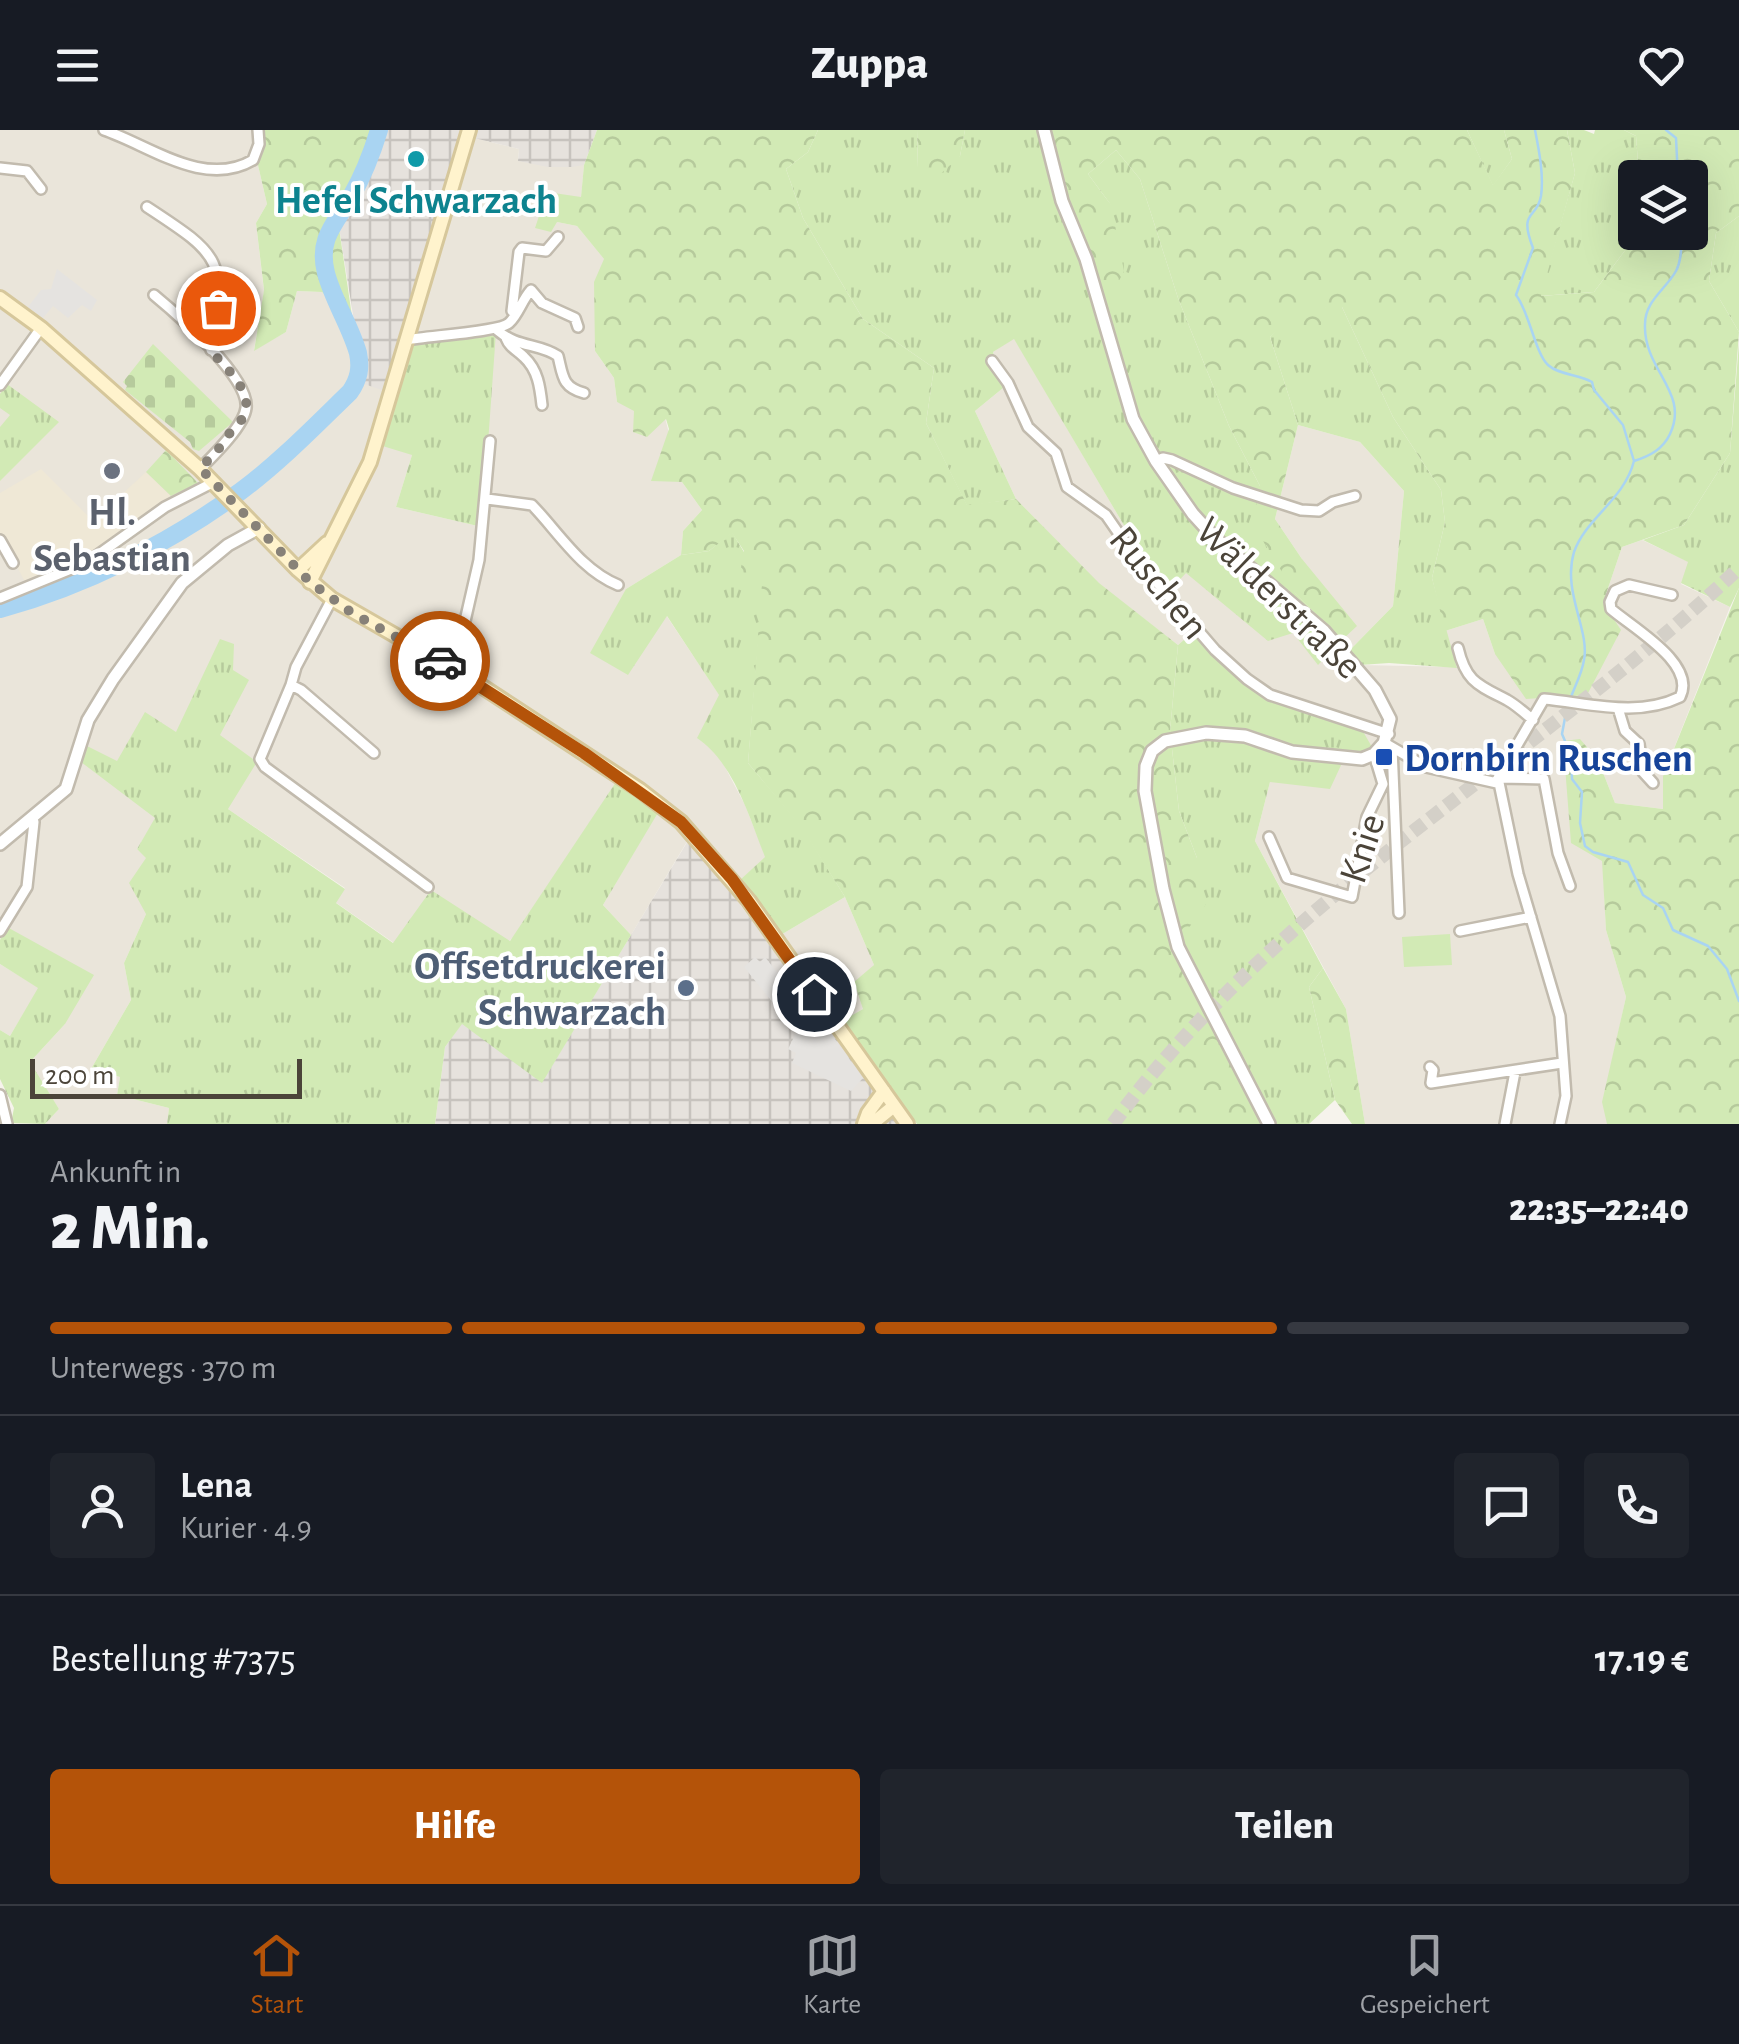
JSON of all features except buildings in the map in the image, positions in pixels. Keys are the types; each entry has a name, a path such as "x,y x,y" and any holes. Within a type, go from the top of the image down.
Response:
{"main road":[{"path":"310,582 370,462 470,130"},
{"path":"0,298 41,328 200,468 310,582 332,599 454,669 640,790 695,836 749,901 906,1124"},
{"path":"298,570 326,544"},
{"path":"864,1124 884,1091"},
{"path":"872,1124 894,1106"}],"street":[{"path":"104,130 164,157 225,169 252,160 260,144 258,130"},
{"name":"Wälderstraße","path":"1044,130 1062,201 1086,259 1133,419 1156,462 1214,537 1324,631 1362,674 1388,711 1388,742"},
{"path":"0,168 27,171 41,189"},
{"path":"147,206 202,244 217,268 218,308 210,350"},
{"path":"501,328 512,310 519,252 522,248 546,251 558,237"},
{"path":"407,340 501,328 512,321 531,290 542,302 575,318 578,328"},
{"path":"154,296 180,316 210,350 240,387 247,404 242,421 224,446 200,468"},
{"path":"0,385 41,328"},
{"path":"501,328 508,345 532,365 542,405"},
{"path":"506,338 526,347 551,351 558,356 563,382 584,393"},
{"name":"Ruschen","path":"992,361 1008,383 1028,427 1056,453 1067,487 1106,516 1135,557 1215,650 1270,695 1388,742"},
{"path":"454,669 473,599 487,499 490,441"},
{"path":"1156,462 1163,458 1172,460 1233,488 1301,510 1320,511 1333,502 1355,496"},
{"path":"0,598 88,562 165,507 214,482"},
{"path":"487,499 532,505 586,565 618,585"},
{"path":"0,844 66,789 82,734 101,696 182,583 228,545 259,528"},
{"path":"0,540 13,563"},
{"path":"1560,1124 1566,1096 1558,1004 1530,917 1498,780 1544,699 1618,708 1669,703 1680,697 1685,688 1684,678 1656,642 1612,609 1610,602 1615,590 1629,586 1672,594"},
{"path":"332,599 308,641 260,752 265,767 428,887"},
{"path":"1458,648 1478,686 1511,702 1533,720"},
{"path":"291,685 374,753"},
{"path":"1618,708 1625,731 1638,744 1642,772 1653,783"},
{"path":"1268,1124 1178,946 1145,790 1146,766 1152,751 1165,741 1206,733 1246,736 1292,752 1362,759 1388,742 1426,767 1498,780 1544,779 1558,852 1570,886"},
{"name":"Knie","path":"1388,742 1399,913"},
{"name":"Knie","path":"1269,837 1287,878 1352,897 1367,817 1383,784 1374,754"},
{"path":"0,930 27,887 32,818"},
{"path":"1460,931 1530,917"},
{"path":"1430,1067 1431,1083 1562,1063"},
{"path":"1505,1124 1516,1072"},
{"path":"0,1095 7,1124"}],"shaded area":[{"path":"0,130 261,130 264,140 257,161 267,204 256,223 264,291 254,350 286,332 297,291 322,292 353,323 361,365 391,393 412,455 396,507 482,527 407,340 474,138 519,149 518,161 584,165 581,198 557,222 577,226 605,260 595,351 614,378 617,402 665,418 682,482 702,510 683,531 681,555 626,589 666,615 720,696 716,750 745,805 766,858 740,880 694,830 631,935 603,905 658,811 509,941 394,943 335,902 345,888 228,809 156,818 137,849 146,857 146,914 124,963 131,1000 91,1069 120,1077 117,1095 169,1108 167,1124 45,1124 59,1109 29,1063 65,1024 7,928 0,940"},
{"path":"383,130 597,130 584,165 572,167 518,161 519,149 474,138 391,393 358,382 361,365 338,221 365,183"},
{"path":"57,269 97,300 91,311 82,305 68,318 53,306 43,318 28,307 41,290 51,289"},
{"path":"1014,338 1132,539 1171,588 1186,572 1268,640 1302,559 1275,519 1298,425 1360,442 1404,491 1393,606 1348,652 1360,665 1457,667 1445,631 1483,619 1495,654 1603,603 1622,547 1642,540 1689,562 1681,584 1730,607 1663,776 1663,809 1615,803 1598,760 1606,930 1626,997 1603,1102 1608,1124 1365,1124 1346,1009 1255,841 1270,782 1270,698 1193,632 1178,645 1099,584 1016,499 975,411 1003,388 993,352"},
{"path":"41,469 93,521 146,472 171,496 109,546 26,584 0,533 0,493"},
{"path":"689,839 899,1124 435,1124 445,1047 462,1023 542,1082"},
{"path":"845,897 874,965 863,1009 840,1022 779,936"},
{"path":"755,957 760,962 765,957 798,999 782,1014 744,967"},
{"path":"0,964 39,988 10,1036 0,1030"},
{"path":"819,1017 863,1078 851,1091 792,1063 796,1053 788,1049 797,1031 803,1033"}],"green space":[{"path":"261,130 383,130 365,183 338,221 353,323 322,292 297,291 286,332 254,351 264,290 256,223 267,204 257,161 264,140"},
{"path":"597,130 818,130 808,152 786,169 803,218 863,319 934,368 926,423 967,505 1016,499 1099,583 1178,645 1170,731 1179,811 1197,858 1206,904 1175,947 1266,1124 917,1124 840,1022 863,1009 854,982 874,965 845,897 801,827 748,763 762,584 738,584 744,551 732,533 709,551 681,555 683,531 702,510 682,482 651,481 669,429 666,419 647,437 633,432 634,411 617,402 614,378 595,351 594,282 604,259 577,226 557,222 551,232 535,228 547,192 581,197 584,165"},
{"path":"818,130 917,130 918,168 960,156 965,130 1049,130 1111,205 1088,174 1116,150 1140,179 1178,298 1229,426 1260,486 1295,593 1342,640 1318,665 1293,633 1268,641 1186,573 1172,588 1132,539 1014,339 993,352 1003,388 975,411 1016,499 967,506 926,423 934,368 863,319 803,218 786,169 808,152"},
{"path":"917,130 965,130 960,156 935,179 918,169"},
{"path":"1049,130 1467,130 1493,185 1512,159 1504,130 1567,130 1575,173 1541,296 1594,292 1625,250 1708,250 1708,160 1638,160 1636,136 1624,130 1739,130 1739,216 1716,233 1709,281 1739,332 1730,453 1684,525 1622,547 1603,603 1621,630 1587,695 1526,699 1495,654 1483,619 1445,631 1432,578 1445,522 1441,490 1393,417 1342,307 1326,307 1312,357 1281,327 1270,337 1298,425 1275,519 1357,626 1342,640 1295,593 1252,523 1260,486 1229,426 1178,298 1140,179 1116,150 1088,174 1111,205 1124,271 1109,300 1097,280 1052,151"},
{"path":"1467,130 1504,130 1512,159 1493,186"},
{"path":"1567,130 1594,134 1595,130 1624,130 1636,136 1638,160 1618,160 1618,250 1625,250 1594,292 1540,296 1575,173"},
{"path":"1739,216 1739,332 1709,281 1716,233"},
{"path":"1326,307 1342,307 1393,417 1441,490 1445,522 1432,578 1457,668 1360,665 1348,652 1393,606 1404,491 1360,442 1298,425 1270,337 1280,326"},
{"path":"496,332 482,527 396,507 412,455 376,444 407,340"},
{"path":"1739,343 1739,588 1730,607 1681,583 1688,562 1643,540 1684,525 1730,453"},
{"path":"153,344 233,422 199,451 125,390 123,382"},
{"path":"7,384 59,422 0,481 0,427 10,415 0,408 0,394"},
{"path":"166,450 198,483 171,496 146,472"},
{"path":"732,532 763,584 748,763 802,827 845,897 779,936 740,880 765,857 746,808 731,776 697,738 719,695 667,616 628,675 590,653 626,589 681,555 709,551"},
{"path":"1739,588 1739,1124 1607,1124 1602,1102 1626,997 1606,930 1602,861 1571,843 1563,741 1580,739 1598,760 1615,803 1663,809 1663,776"},
{"path":"1193,632 1244,681 1361,728 1372,747 1343,761 1330,789 1270,782 1255,841 1323,968 1309,987 1335,1100 1309,1124 1266,1124 1175,947 1197,858 1179,811 1170,731 1178,645"},
{"path":"220,639 234,644 233,670 249,680 220,735 257,762 228,809 345,889 336,903 393,943 431,890 510,941 616,782 659,811 603,905 631,935 542,1083 462,1024 445,1047 435,1124 167,1124 169,1108 117,1095 120,1077 91,1069 131,1000 124,963 146,914 129,883 146,858 137,849 155,818 81,762 85,745 117,761 145,712 176,732"},
{"path":"7,927 94,975 65,1024 30,1062 59,1109 45,1124 11,1123 14,1108 0,1079 0,1030 10,1036 38,988 0,964 0,940"},
{"path":"1450,934 1452,965 1404,967 1402,937"},
{"path":"1323,968 1346,1009 1365,1124 1352,1124 1335,1100 1309,987"}],"waterway":[{"path":"0,609 95,575 185,528 255,480 350,392 358,373 358,353 329,283 324,250 330,231 364,171 379,130"},
{"path":"1535,130 1541,196 1528,221 1533,248 1516,295 1543,359 1558,371 1592,382 1594,390 1623,425 1634,461"},
{"path":"1666,130 1676,138 1677,160"},
{"path":"1571,697 1582,670 1585,648 1571,582 1574,552 1587,529 1622,487 1634,461 1664,444 1675,419 1670,393 1646,340 1645,324 1652,302 1678,267 1681,250"},
{"path":"1567,707 1562,734 1571,755 1572,779 1582,792 1580,823 1585,846 1628,862 1643,895 1663,908 1673,930 1708,946 1727,969 1739,1001"}],"tunnel":[{"path":"1113,1124 1180,1042 1253,968 1331,898 1661,638 1739,568"}],"way so far":[{"path":"218,308 210,350 240,387 247,404 242,421 224,446 200,468 310,582 352,613 440,661"}],"place":[{"name":"Hefel Schwarzach","path":"416,159"},
{"name":"Hl. Sebastian","path":"112,471"},
{"name":"Dornbirn Ruschen","path":"1384,757"},
{"name":"Offsetdruckerei Schwarzach","path":"686,988"}],"route":[{"path":"440,661 640,790 681,822 732,879 814,994"}]}
